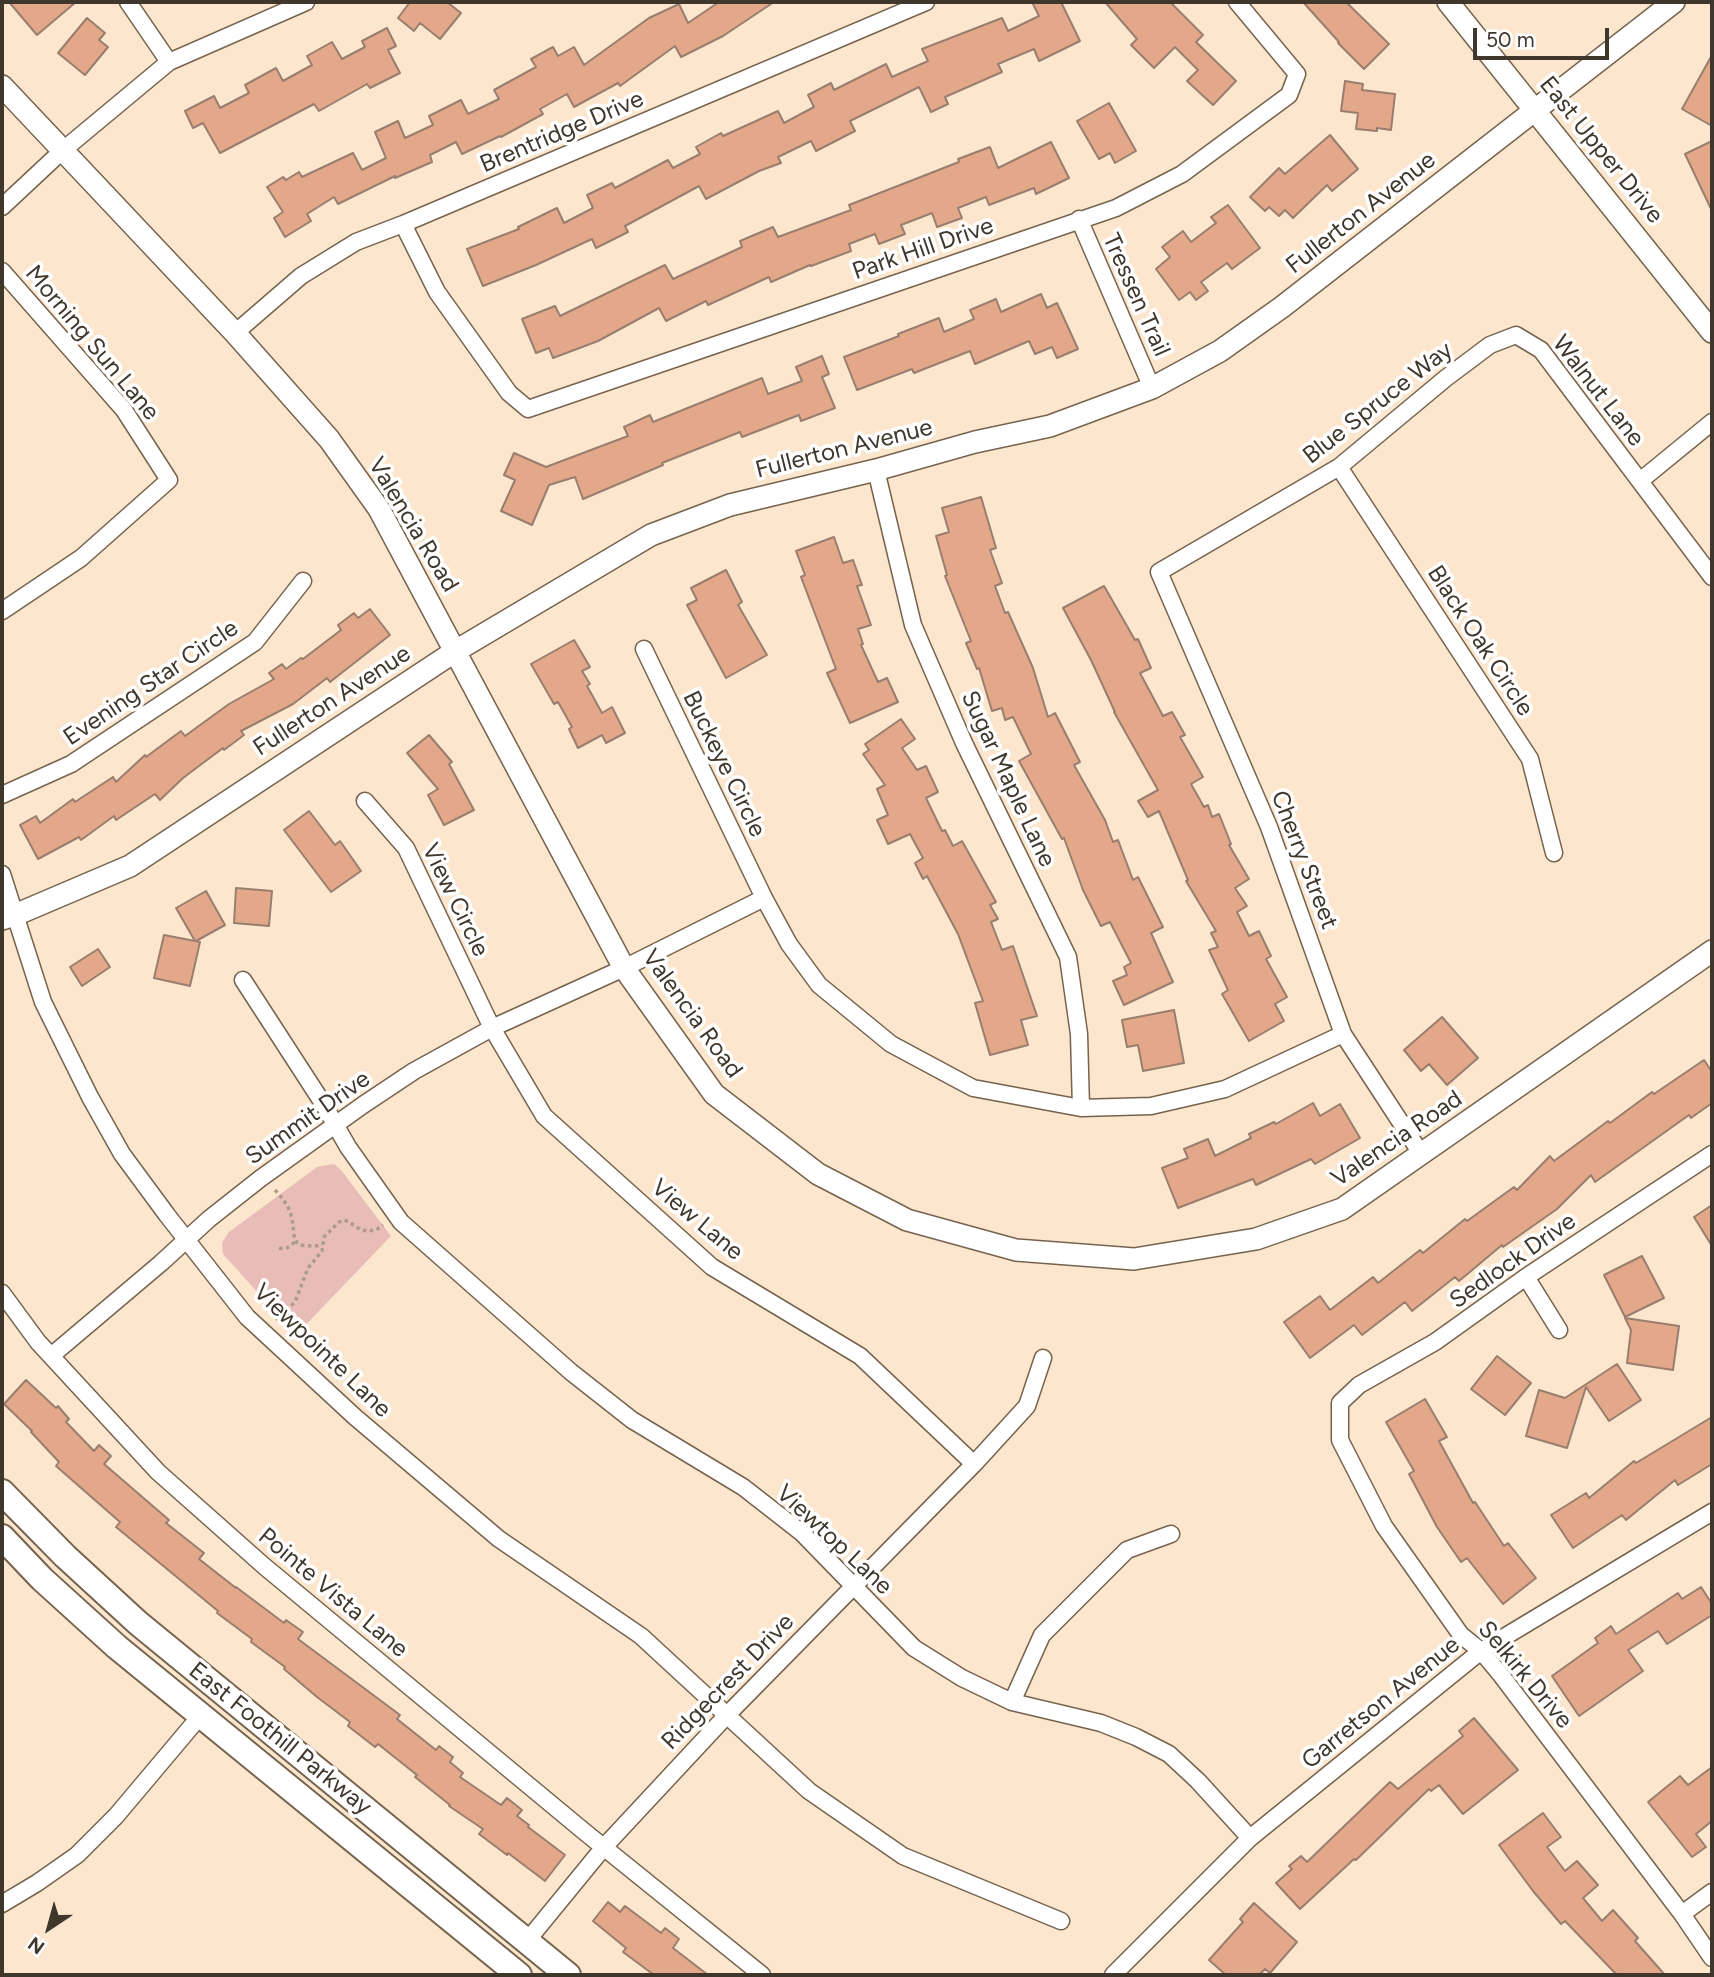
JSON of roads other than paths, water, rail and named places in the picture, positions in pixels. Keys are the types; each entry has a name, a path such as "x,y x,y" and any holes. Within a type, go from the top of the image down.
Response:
{"main road":[{"name":"East Foothill Parkway","path":"2,1492 65,1556 138,1623 568,1975"},
{"name":"East Foothill Parkway","path":"2,1537 42,1579 117,1647 519,1975"}],"street":[{"path":"128,2 169,62"},
{"path":"2,207 62,151 169,62 306,2"},
{"name":"Brentridge Drive","path":"234,333 301,276 356,242 926,2"},
{"name":"Park Hill Drive","path":"403,224 437,292 509,393 528,409 1116,208 1182,174 1289,95 1297,74 1237,2"},
{"name":"East Upper Drive","path":"1448,2 1712,332"},
{"name":"Fullerton Avenue","path":"8,917 130,866 454,652 651,535 730,505 876,471 975,442 1050,426 1152,388 1220,351 1282,307 1674,2"},
{"name":"Valencia Road","path":"2,86 234,333 329,439 379,509 624,968 714,1094 818,1174 907,1220 1016,1250 1135,1259 1256,1240 1342,1209 1712,951"},
{"name":"Tressen Trail","path":"1079,219 1152,388"},
{"name":"Morning Sun Lane","path":"2,271 124,410 169,481 81,558 2,611"},
{"name":"Blue Spruce Way","path":"1159,572 1339,467 1468,361 1490,345 1516,335"},
{"name":"Walnut Lane","path":"1516,335 1541,350 1712,577"},
{"path":"1640,481 1712,422"},
{"name":"Black Oak Circle","path":"1339,467 1530,759 1555,853"},
{"name":"Sugar Maple Lane","path":"876,471 913,625 964,743 1068,957 1079,1034 1081,1108"},
{"name":"Cherry Street","path":"1159,572 1269,827 1343,1034 1422,1154"},
{"name":"Evening Star Circle","path":"2,795 71,764 256,642 303,581"},
{"name":"Buckeye Circle","path":"644,649 764,898 789,944 819,985 891,1044 973,1088 1081,1108 1151,1106 1225,1089 1343,1034"},
{"name":"View Circle","path":"365,801 406,848 492,1028"},
{"name":"Viewpointe Lane","path":"2,874 8,917 43,1002 90,1097 122,1154 247,1317 355,1417 499,1539 641,1636 809,1791 903,1856 1060,1920"},
{"name":"Summit Drive","path":"51,1356 261,1178 414,1071 492,1028 624,968 764,898"},
{"name":"Viewtop Lane","path":"243,979 348,1147 401,1222 571,1372 632,1420 743,1487 802,1533 914,1648 962,1678 1012,1702 1101,1723 1170,1754 1250,1838"},
{"name":"View Lane","path":"492,1028 544,1116 712,1266 860,1356 974,1464"},
{"name":"Sedlock Drive","path":"1340,1403 1359,1385 1435,1342 1526,1277 1712,1154"},
{"path":"1526,1277 1559,1330"},
{"name":"Pointe Vista Lane","path":"2,1293 38,1342 158,1472 275,1575 762,1975"},
{"name":"Ridgecrest Drive","path":"527,1941 604,1847 727,1714 974,1464 1027,1406 1043,1358"},
{"name":"Selkirk Drive","path":"1340,1403 1340,1440 1384,1526 1461,1635 1481,1651 1501,1675 1682,1914 1712,1958"},
{"name":"Garretson Avenue","path":"1113,1975 1250,1838 1481,1651 1712,1512"},
{"path":"1012,1702 1042,1635 1127,1550 1171,1534"},
{"path":"2,1904 77,1855 116,1816 201,1715"},
{"path":"1682,1914 1712,1892"}]}
